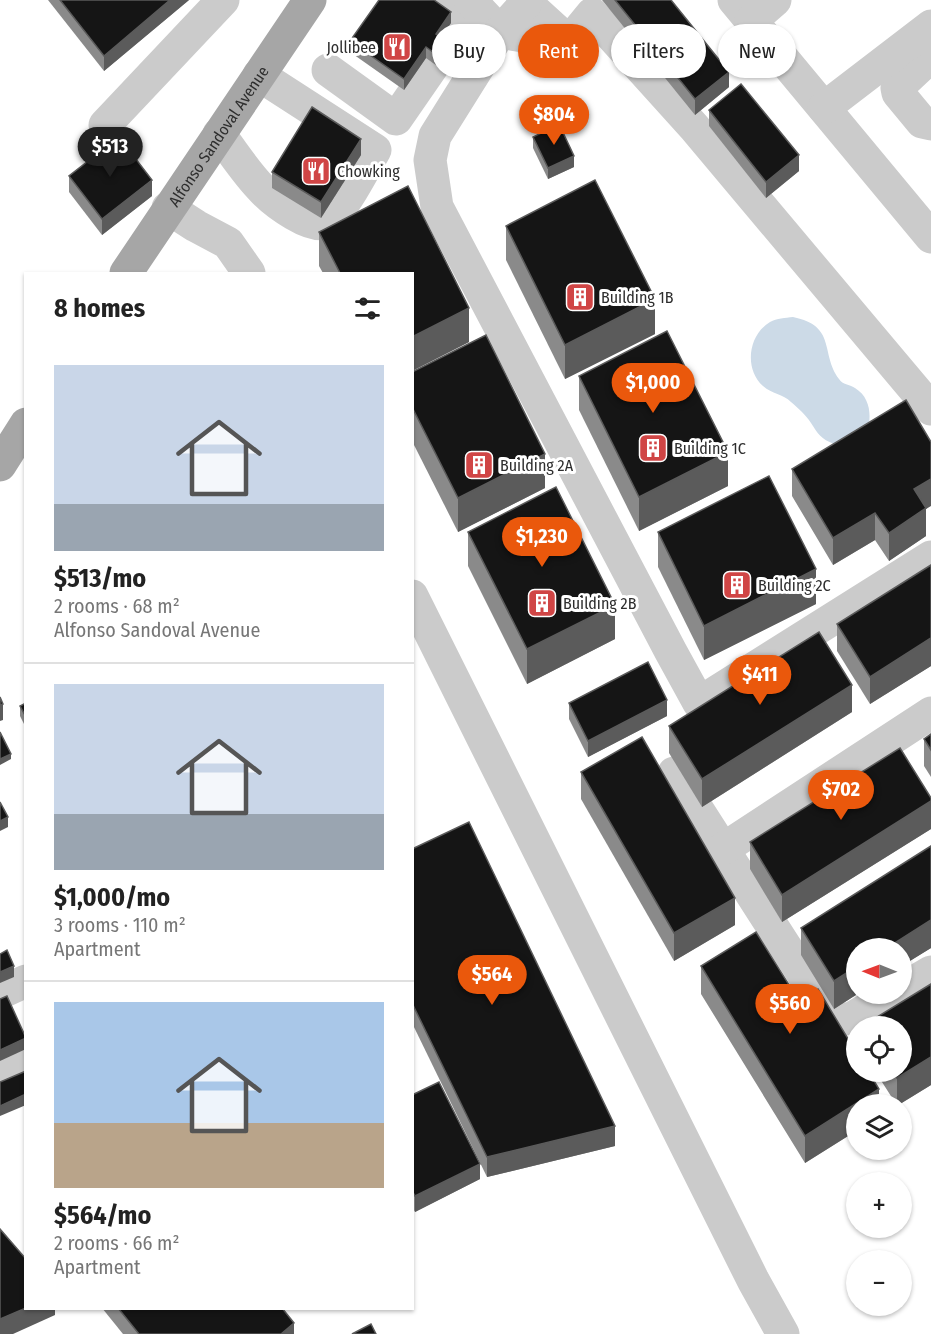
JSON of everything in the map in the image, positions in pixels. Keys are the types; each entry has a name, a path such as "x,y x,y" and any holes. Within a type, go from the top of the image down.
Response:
{"main road":[{"name":"Alfonso Sandoval Avenue","path":"127,272 310,0"},
{"path":"0,465 24,427"}],"lane":[{"path":"105,125 223,0"},
{"path":"328,70 396,119 457,31 458,23 454,17 430,0"},
{"path":"470,0 492,24"},
{"path":"506,26 525,2 549,24"},
{"path":"753,7 824,108 926,219"},
{"path":"584,24 592,14 694,127 931,409"},
{"path":"824,108 931,26"},
{"path":"931,56 897,88 898,93 922,122 931,124"},
{"path":"219,134 261,189 299,216 311,223 322,224 330,220 340,208 375,150 259,75"},
{"path":"472,78 435,136 430,160 437,207 699,703 931,557"},
{"path":"694,127 720,106"},
{"path":"168,208 228,243 248,272"},
{"path":"414,600 753,1280 783,1334"},
{"path":"723,849 931,712"},
{"path":"674,773 826,1010 839,1020 852,1018 877,1004"},
{"path":"912,983 931,972"},
{"path":"0,993 24,982"},
{"path":"0,1070 24,1060"}],"water":[{"path":"793,317 807,321 816,327 822,334 833,369 839,379 859,391 868,404 869,424 834,444 820,436 804,414 788,399 763,386 753,371 751,352 757,335 770,322"}],"building":[{"path":"60,0 170,0 104,56"},
{"name":"Jollibee","path":"379,0 434,0 451,12 443,24 432,24 432,51 426,47 404,79 350,41"},
{"path":"615,0 671,0 690,24 634,24"},
{"path":"706,43 718,58 718,78 721,78 695,99 678,78 706,78"},
{"path":"741,84 799,155 766,182 709,110"},
{"name":"Chowking","path":"312,107 361,139 321,202 272,172"},
{"path":"559,124 574,156 548,168 533,137"},
{"path":"119,137 152,180 102,219 69,176"},
{"name":"Building 1B","path":"595,180 655,299 565,345 506,226"},
{"path":"408,186 469,308 414,336 414,272 339,272 319,232"},
{"name":"Building 1C","path":"667,331 728,452 639,497 579,376"},
{"name":"Building 2A","path":"486,335 545,454 458,498 414,411 414,371"},
{"path":"906,400 931,442 931,479 914,489 926,508 889,533 875,513 833,538 792,469"},
{"name":"Building 2C","path":"769,476 816,569 704,626 658,532"},
{"name":"Building 2B","path":"556,487 615,605 527,649 468,532"},
{"path":"931,565 931,638 870,677 837,624"},
{"path":"819,632 852,685 702,779 669,726"},
{"path":"648,662 667,700 588,741 569,703"},
{"path":"0,732 11,754 0,759"},
{"path":"931,734 931,750 924,739"},
{"path":"642,737 735,898 674,933 581,772"},
{"path":"900,748 931,801 782,895 750,842"},
{"path":"0,802 8,817 0,821"},
{"path":"469,822 615,1126 487,1157 414,1007 414,848"},
{"path":"931,846 931,920 903,938 846,938 846,973 834,981 801,928"},
{"path":"756,932 799,1001 818,989 846,1035 846,1082 875,1082 879,1089 871,1094 846,1094 846,1110 805,1136 701,966"},
{"path":"7,950 14,966 0,972 0,954"},
{"path":"931,984 931,1057 912,1069 912,1016 879,1016 898,1004 912,1004 912,996"},
{"path":"7,996 24,1034 24,1039 0,1050 0,999"},
{"path":"24,1072 24,1095 0,1106 0,1082"},
{"path":"439,1082 480,1164 415,1196 414,1194 414,1094"},
{"path":"0,1229 24,1257 24,1309 0,1319"},
{"path":"120,1310 284,1310 294,1323 281,1334 139,1334"},
{"path":"371,1324 376,1334 352,1334"}],"place":[{"name":"Jollibee","path":"397,47"},
{"name":"Chowking","path":"316,171"},
{"name":"Building 1B","path":"580,297"},
{"name":"Building 1C","path":"653,448"},
{"name":"Building 2A","path":"479,465"},
{"name":"Building 2C","path":"737,585"},
{"name":"Building 2B","path":"542,603"}]}
